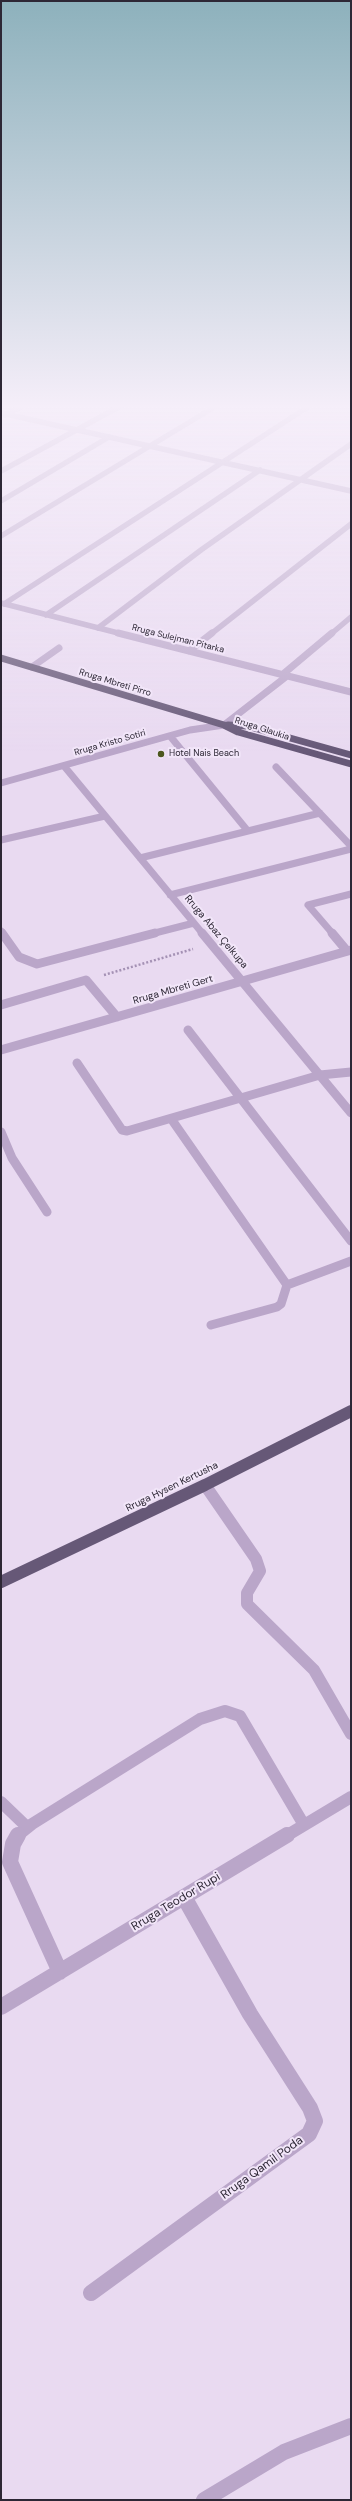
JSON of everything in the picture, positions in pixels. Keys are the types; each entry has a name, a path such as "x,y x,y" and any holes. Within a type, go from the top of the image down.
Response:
{"main road":[{"name":"Rruga Mbreti Pirro","path":"1,658 224,725"},
{"name":"Rruga Glaukia","path":"224,725 246,726 351,755"},
{"name":"Rruga Glaukia","path":"224,725 238,732 351,764"},
{"name":"Rruga Hysen Kertusha","path":"1,1582 205,1485 351,1411"}],"street":[{"path":"1,536 28,520"},
{"path":"3,603 134,520"},
{"path":"46,615 187,520"},
{"path":"98,628 201,550 244,520"},
{"path":"189,651 351,524"},
{"name":"Rruga Sulejman Pitarka","path":"3,603 351,692"},
{"path":"224,725 285,675 351,617"},
{"path":"32,667 59,648"},
{"name":"Rruga Kristo Sotiri","path":"1,783 170,736 224,725"},
{"path":"170,736 247,830"},
{"name":"Rruga Abaz Çelkupa","path":"64,766 351,1113"},
{"path":"170,894 351,847 276,767"},
{"path":"140,858 247,830 320,813"},
{"path":"1,840 105,816"},
{"path":"349,950 308,905 351,894"},
{"path":"1,931 14,952 23,962 37,964 194,923"},
{"name":"Rruga Mbreti Gert","path":"1,1050 349,950"},
{"path":"1,1006 86,980 117,1017"},
{"path":"188,1030 239,1099 351,1241"},
{"path":"77,1063 122,1130 133,1131 320,1075 351,1072"},
{"path":"172,1120 287,1285"},
{"path":"1,1132 12,1158 47,1212"},
{"path":"287,1285 351,1261"},
{"path":"211,1326 277,1307 281,1304 287,1285"},
{"path":"205,1485 256,1559 260,1571 247,1593 247,1604 314,1670 351,1734"},
{"path":"60,1972 10,1862 10,1847 27,1827 200,1719 220,1710 232,1710 240,1716 304,1825"},
{"name":"Rruga Teodor Rupi","path":"1,2007 351,1797"},
{"path":"1,1802 27,1827"},
{"name":"Rruga Qamil Poda","path":"91,2293 309,2134 315,2121 310,2108 250,2014 184,1897"},
{"path":"204,2500 284,2452 351,2426"}],"path":[{"path":"86,980 211,944"}],"place":[{"name":"Hotel Nais Beach","path":"161,754"}]}
